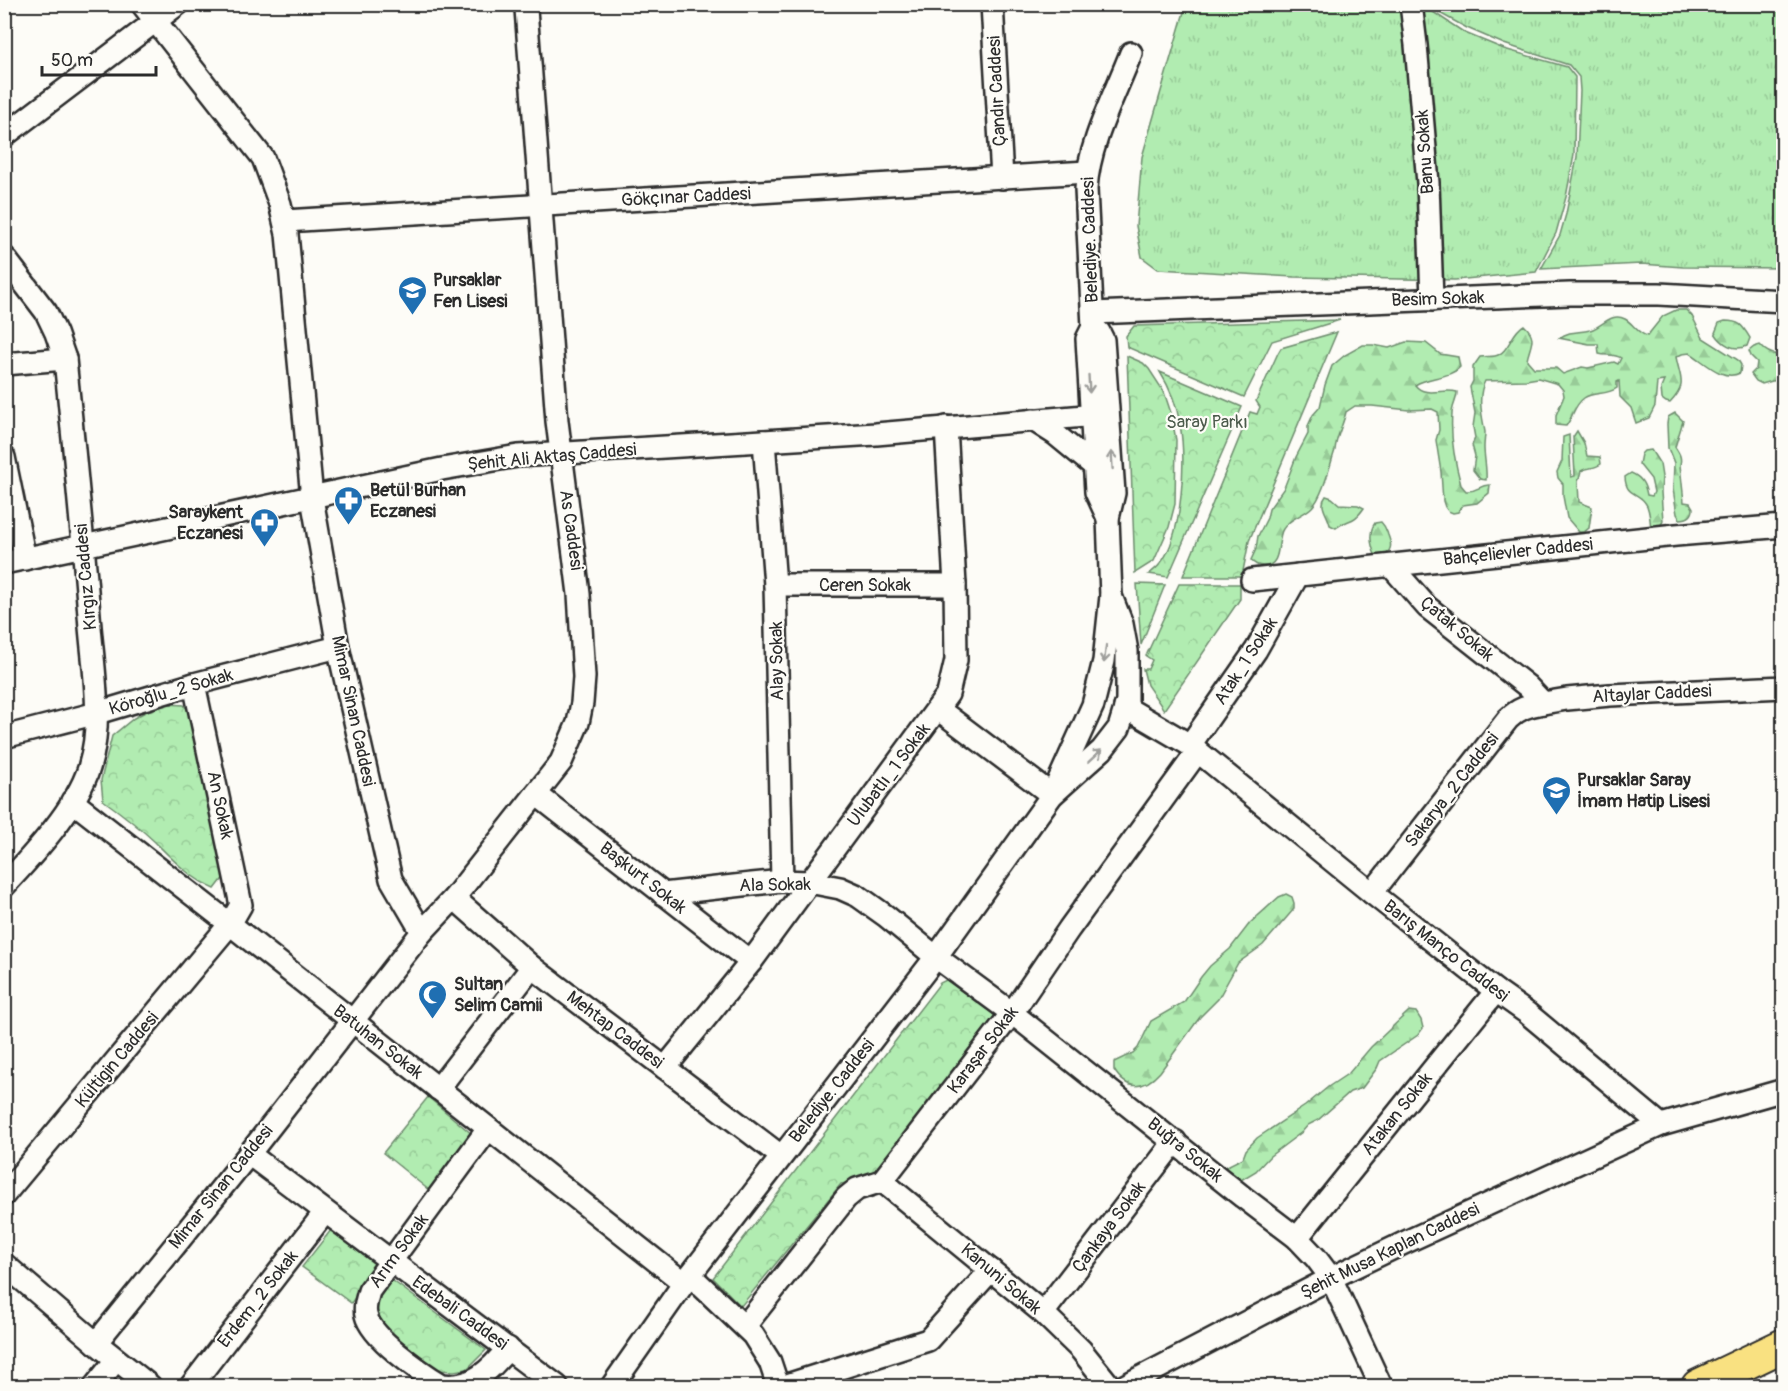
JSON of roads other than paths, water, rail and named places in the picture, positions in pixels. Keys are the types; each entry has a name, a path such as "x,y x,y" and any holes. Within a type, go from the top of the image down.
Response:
{"highway":[{"path":"1698,1386 1784,1345"},
{"path":"1738,1386 1784,1369"}],"street":[{"name":"Mimar Sinan Caddesi","path":"96,1343 249,1154 422,932 391,879 338,647 312,498 285,221 263,158 142,4"},
{"path":"4,136 178,4"},
{"name":"As Caddesi","path":"422,932 454,898 561,762 578,723 584,677 579,594 561,453 524,4"},
{"name":"Çandır Caddesi","path":"992,4 1002,178"},
{"name":"Banu Sokak","path":"1411,4 1428,183 1432,300"},
{"name":"Belediye. Caddesi","path":"1108,518 1096,492 1094,466 1103,340 1093,320 1086,189 1087,172 1093,147 1131,53"},
{"name":"Gökçınar Caddesi","path":"285,221 1087,172"},
{"name":"Kırgız Caddesi","path":"4,257 46,312 65,358 84,547 97,714 94,748 89,769 72,801 59,823 4,886"},
{"name":"Besim Sokak","path":"1093,320 1570,294 1784,301"},
{"path":"4,364 65,358"},
{"name":"Belediye. Caddesi","path":"1099,415 1114,493 1108,518 1111,596"},
{"name":"Şehit Ali Aktaş Caddesi","path":"15,561 461,465 518,456 764,441 1099,415"},
{"path":"1033,420 1055,434 1094,466"},
{"name":"Ulubatlı_1 Sokak","path":"665,1068 751,962 948,694 956,660 955,585 946,427"},
{"name":"Alay Sokak","path":"764,441 775,585 782,881"},
{"path":"4,457 15,561"},
{"name":"Bahçelievler Caddesi","path":"1252,580 1676,535 1784,526"},
{"name":"Çatak Sokak","path":"1391,566 1427,607 1527,686 1543,703"},
{"name":"Atak_1 Sokak","path":"1194,748 1256,650 1298,575"},
{"name":"Ceren Sokak","path":"775,585 955,585"},
{"path":"1052,795 1102,750 1119,728 1127,702 1127,651 1122,624 1111,596"},
{"path":"1052,795 1094,705 1104,661 1111,596"},
{"name":"Köroğlu_2 Sokak","path":"4,737 97,714 194,684 338,647"},
{"name":"An Sokak","path":"194,684 241,905 230,924"},
{"name":"Altaylar Caddesi","path":"1543,703 1610,695 1784,687"},
{"name":"Sakarya_2 Caddesi","path":"1372,893 1508,718 1516,710 1543,703"},
{"name":"Barış Manço Caddesi","path":"1125,707 1194,748 1372,893 1527,1013 1661,1125"},
{"path":"938,710 1052,795"},
{"name":"Karaşar Sokak","path":"882,1181 1012,1013 1194,748"},
{"name":"Başkurt Sokak","path":"536,794 751,962"},
{"name":"Belediye. Caddesi","path":"612,1386 687,1279 936,957 1052,795"},
{"name":"Batuhan Sokak","path":"72,801 488,1129 687,1279 745,1326 770,1362 778,1386"},
{"name":"Ala Sokak","path":"663,894 782,881 809,882 840,888 858,896 886,916 936,957"},
{"name":"Mehtap Caddesi","path":"454,898 532,967 781,1156"},
{"name":"Kültigin Caddesi","path":"4,1195 230,924"},
{"name":"Buğra Sokak","path":"936,957 1012,1013 1297,1238 1316,1258 1330,1278 1381,1386"},
{"path":"438,1089 532,967"},
{"name":"Atakan Sokak","path":"1297,1238 1496,991"},
{"path":"1661,1125 1784,1090"},
{"name":"Şehit Musa Kaplan Caddesi","path":"1124,1386 1330,1278 1661,1125"},
{"name":"Arım Sokak","path":"488,1129 369,1291 366,1314 370,1327 380,1339 442,1385 465,1384 481,1376 494,1366 508,1348"},
{"name":"Çankaya Sokak","path":"1043,1313 1175,1141"},
{"name":"Edebali Caddesi","path":"249,1154 557,1386"},
{"path":"745,1326 846,1198 857,1189 882,1181"},
{"name":"Kanuni Sokak","path":"882,1181 1043,1313 1081,1350 1110,1386"},
{"name":"Erdem_2 Sokak","path":"191,1386 325,1212"},
{"path":"7,1270 150,1386"},
{"path":"784,1386 928,1340 991,1270"},
{"path":"95,1386 116,1360"}],"place":[{"name":"Pursaklar Fen Lisesi","path":"412,316"},
{"name":"Betül Burhan Eczanesi","path":"349,526"},
{"name":"Saraykent Eczanesi","path":"264,548"},
{"name":"Pursaklar Saray İmam Hatip Lisesi","path":"1556,816"},
{"name":"Sultan Selim Camii","path":"433,1020"}],"park label":[{"name":"Saray Parkı","path":"1207,422"}]}
